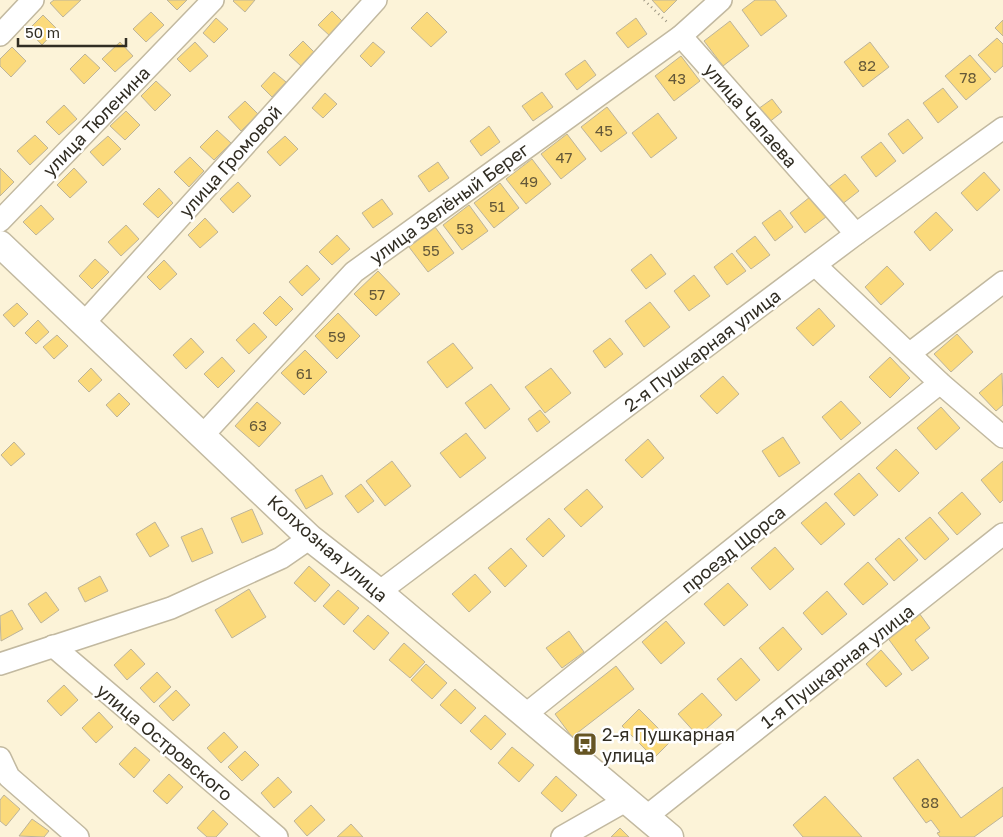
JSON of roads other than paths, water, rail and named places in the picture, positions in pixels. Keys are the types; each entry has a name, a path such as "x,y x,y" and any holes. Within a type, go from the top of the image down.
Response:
{"main road":[{"name":"Колхозная улица","path":"0,244 310,538 379,592 526,714 670,837"}],"street":[{"path":"0,35 33,0"},
{"name":"улица Тюленина","path":"0,221 213,0"},
{"name":"улица Громовой","path":"84,323 376,0"},
{"name":"улица Зелёный Берег","path":"202,435 354,272 681,36 721,0"},
{"name":"улица Чапаева","path":"681,36 856,234"},
{"name":"2-я Пушкарная улица","path":"379,592 856,234 1003,128"},
{"path":"815,265 940,383 1003,437"},
{"path":"909,354 1003,282"},
{"name":"проезд Щорса","path":"526,714 940,383"},
{"name":"1-я Пушкарная улица","path":"562,837 637,808 1003,534"},
{"path":"0,664 171,608 280,558 310,538"},
{"name":"улица Островского","path":"53,646 277,837"},
{"path":"0,758 9,777 78,837"}],"place":[{"name":"2-я Пушкарная улица","path":"585,744"}]}
